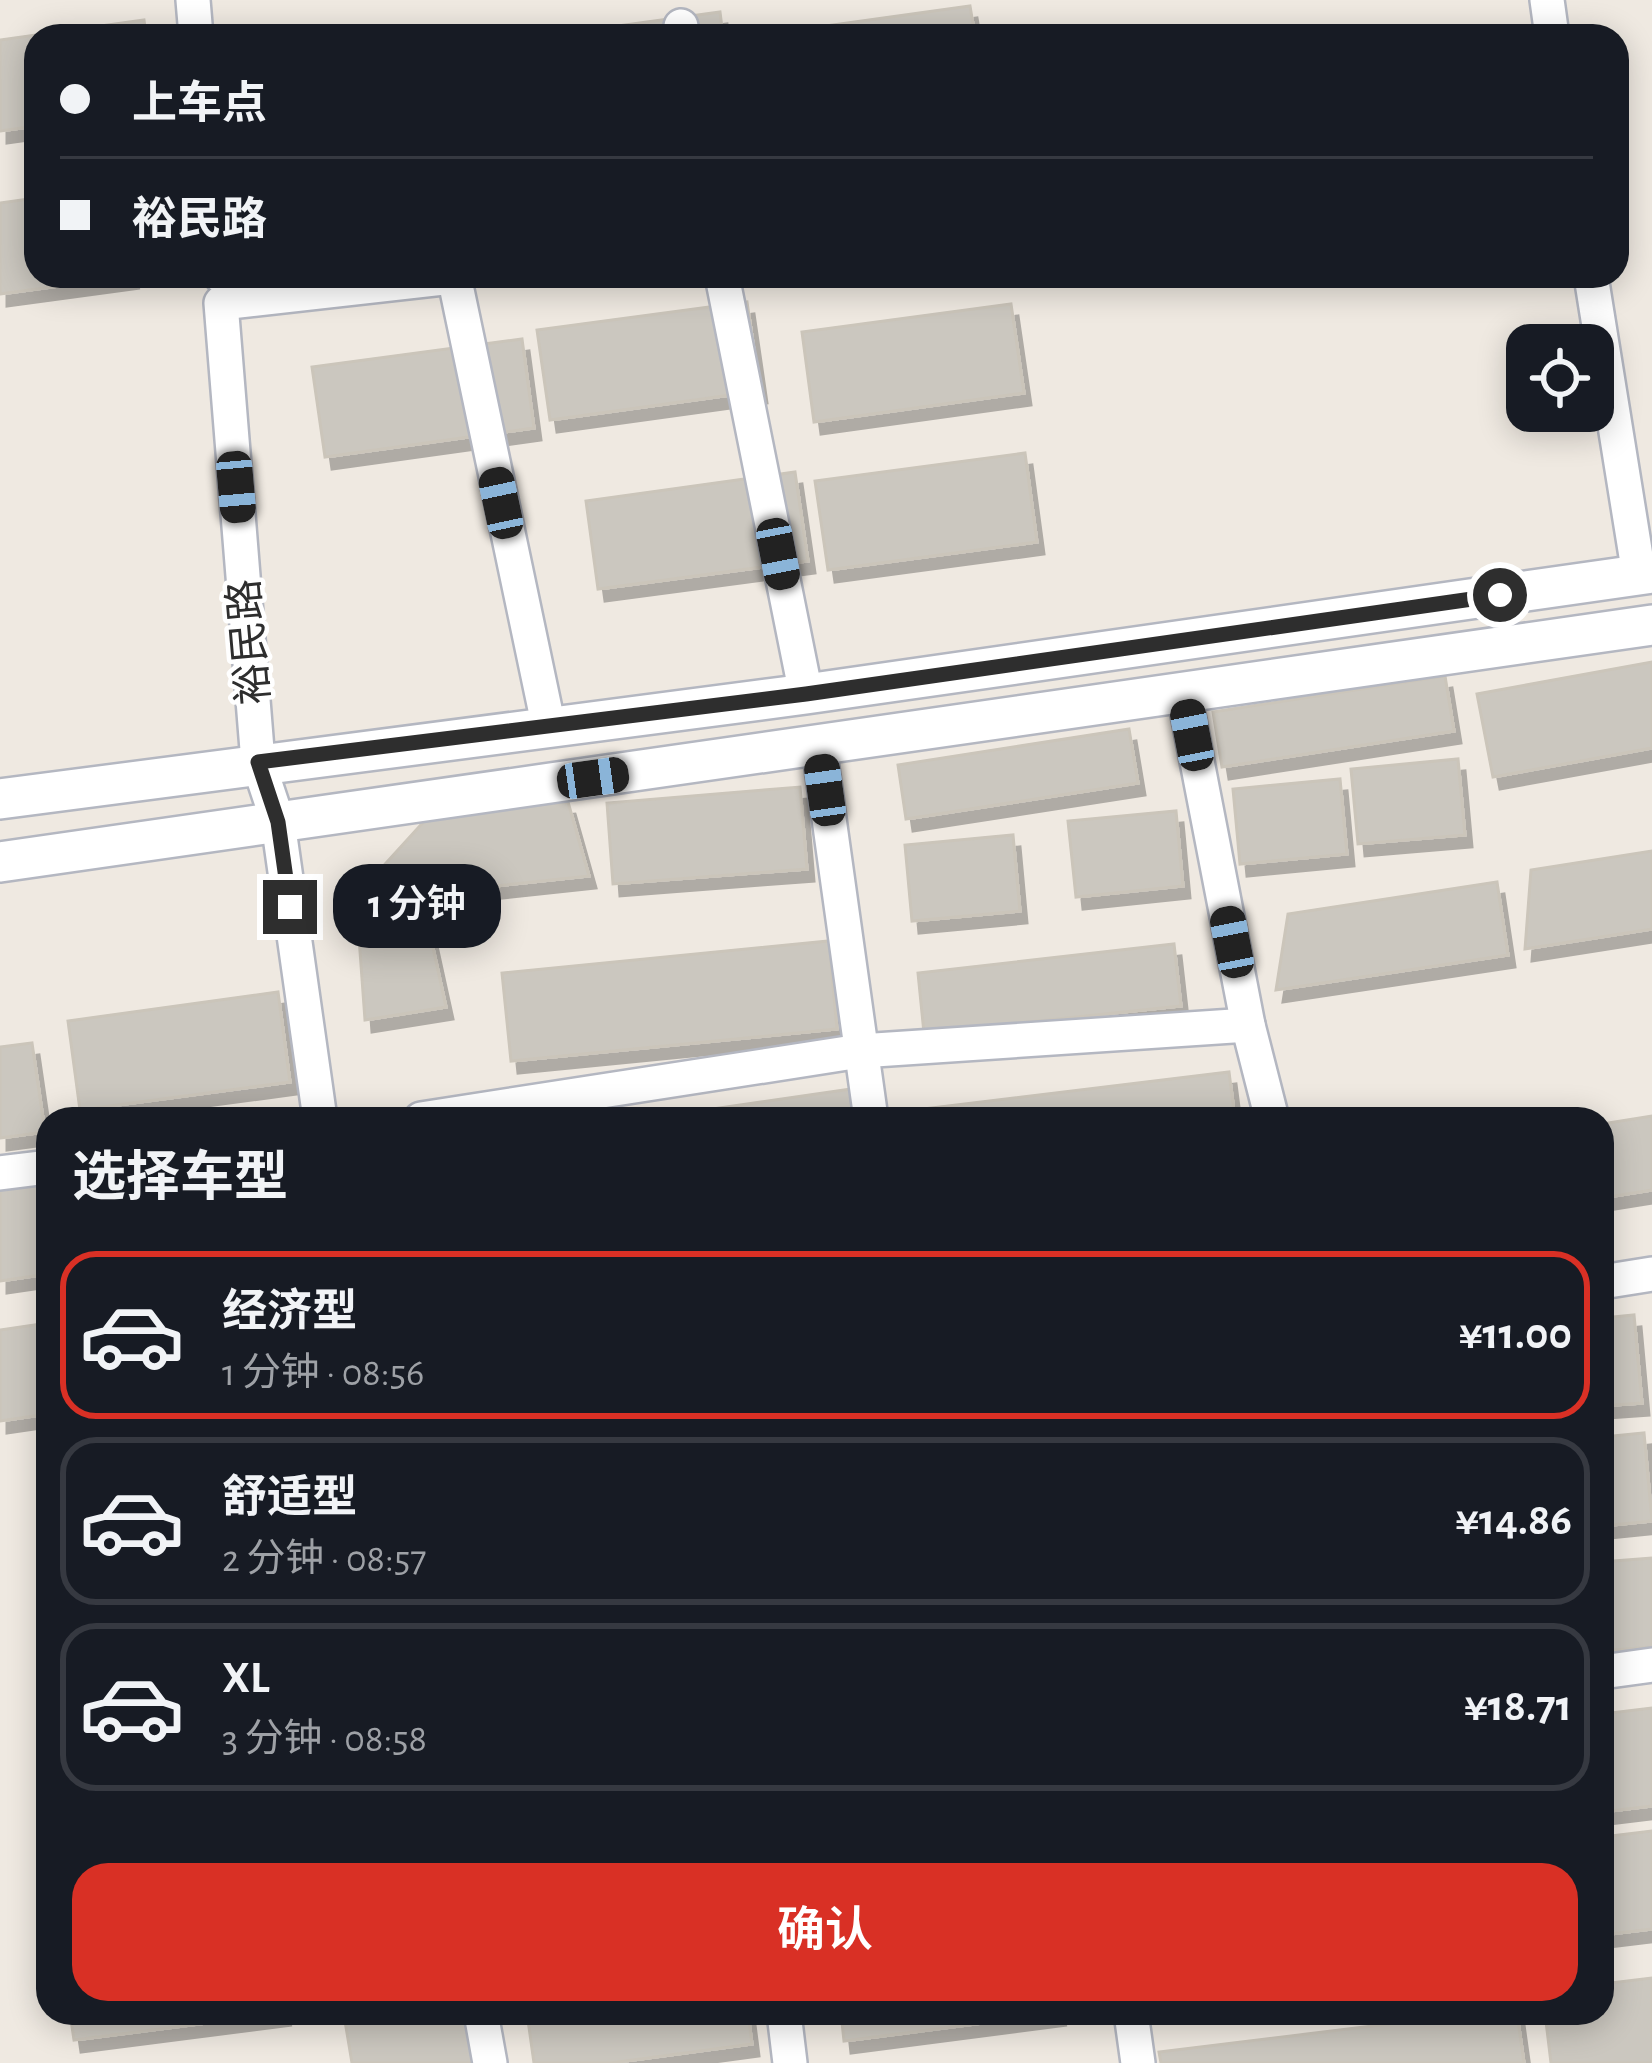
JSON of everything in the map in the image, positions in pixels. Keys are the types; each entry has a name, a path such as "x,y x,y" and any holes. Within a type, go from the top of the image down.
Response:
{"street":[{"name":"裕民路","path":"224,288 258,762 278,822 318,1107"},
{"path":"458,288 549,728"},
{"path":"724,288 806,694"},
{"path":"0,799 806,694 1646,574 1593,288"},
{"path":"0,862 1652,625"},
{"path":"1184,694 1248,1025 1269,1107"},
{"path":"819,747 869,1107"},
{"path":"498,1107 860,1051 1248,1025"},
{"path":"0,1173 36,1168"},
{"path":"1614,1280 1652,1274"},
{"path":"1614,1670 1652,1665"},
{"path":"483,2025 490,2063"},
{"path":"785,2025 790,2063"},
{"path":"1133,2025 1138,2063"}],"building":[{"path":"970,6 973,24 840,24"},
{"path":"720,12 722,24 632,24"},
{"path":"24,37 24,128 0,131 0,40"},
{"path":"24,200 24,288 44,288 0,294 0,203"},
{"path":"747,302 760,391 550,420 537,330"},
{"path":"1011,304 1024,393 814,422 802,332"},
{"path":"522,339 534,428 325,457 312,367"},
{"path":"1025,453 1037,542 828,570 815,481"},
{"path":"795,472 808,561 598,589 586,501"},
{"path":"1652,662 1652,748 1493,777 1477,694"},
{"path":"1445,676 1454,731 1222,767 1213,712"},
{"path":"1129,729 1138,783 906,819 898,765"},
{"path":"1458,759 1465,835 1358,844 1351,769"},
{"path":"1340,779 1347,854 1240,864 1233,789"},
{"path":"800,787 807,869 613,884 607,803"},
{"path":"568,802 589,876 458,890 430,934 446,1007 365,1020 356,896 429,816"},
{"path":"1176,811 1183,886 1076,897 1068,821"},
{"path":"1013,835 1020,911 912,921 905,845"},
{"path":"1652,851 1652,929 1525,949 1531,870"},
{"path":"1497,882 1508,955 1276,990 1288,914"},
{"path":"829,941 837,1029 511,1061 502,973"},
{"path":"1174,944 1181,1006 924,1033 918,973"},
{"path":"278,992 290,1082 80,1107 68,1021"},
{"path":"32,1043 41,1107 36,1107 36,1133 0,1138 0,1047"},
{"path":"1229,1072 1233,1107 939,1107"},
{"path":"858,1088 860,1107 727,1107"},
{"path":"1652,1116 1652,1190 1614,1196 1614,1122"},
{"path":"36,1186 36,1276 0,1281 0,1190"},
{"path":"1634,1315 1642,1403 1614,1405 1614,1317"},
{"path":"36,1325 36,1416 0,1421 0,1330"},
{"path":"1644,1433 1652,1521 1614,1525 1614,1436"},
{"path":"1652,1558 1652,1647 1614,1650 1614,1561"},
{"path":"1652,1708 1652,1806 1614,1811 1614,1713"},
{"path":"1652,1831 1652,1929 1614,1934 1614,1836"},
{"path":"1652,1978 1652,2063 1551,2063 1546,2025 1614,2025 1614,1983"},
{"path":"72,2025 191,2025 74,2040"},
{"path":"346,2025 466,2025 473,2063 352,2063"},
{"path":"529,2025 750,2025 752,2044 611,2063 534,2063"},
{"path":"842,2025 967,2025 844,2041"},
{"path":"1381,2025 1519,2025 1524,2063 1161,2063 1159,2052"}],"route":[{"path":"290,907 278,822 258,762 806,694 1500,595"}]}
